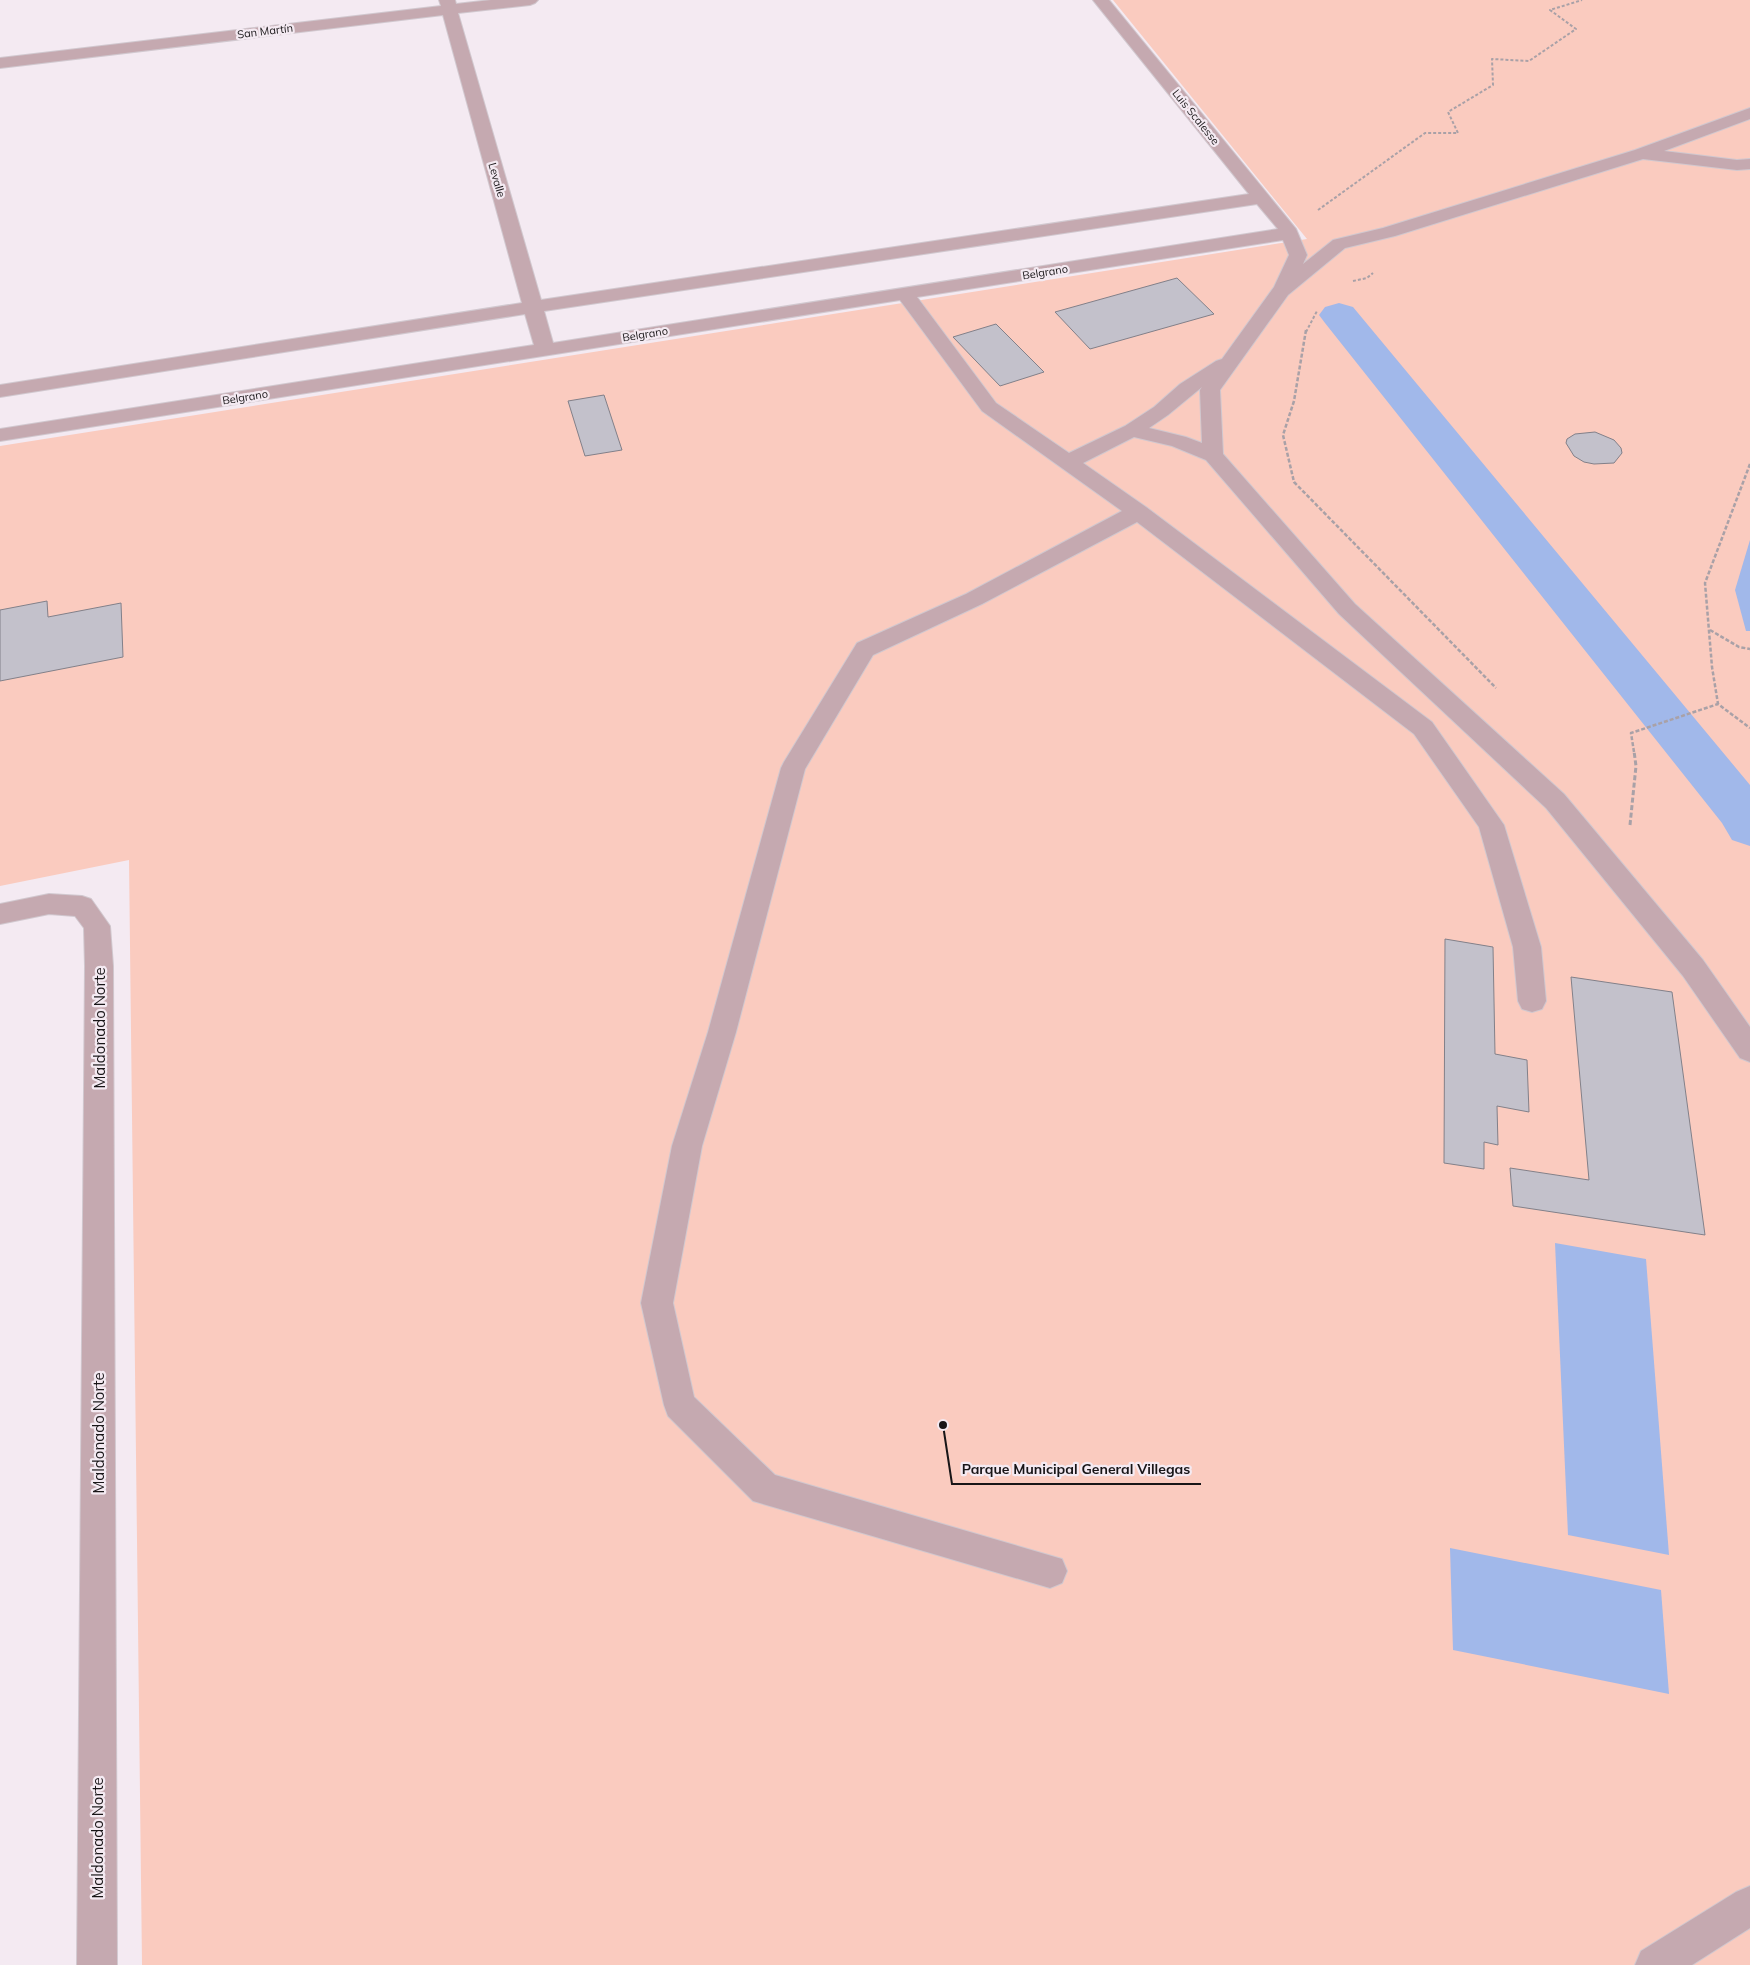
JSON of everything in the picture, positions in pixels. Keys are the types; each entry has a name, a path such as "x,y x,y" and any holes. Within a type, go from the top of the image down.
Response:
{"street":[{"name":"San Martín","path":"0,63 448,5 530,0"},
{"name":"Luis Scalesse","path":"1101,0 1290,234"},
{"name":"Levalle","path":"448,5 545,350"},
{"path":"1290,234 1312,243 1339,244 1389,232 1641,154 1750,113"},
{"path":"1641,154 1737,165 1750,164"},
{"path":"0,391 533,307 1261,198"},
{"path":"1213,455 1210,390 1281,291 1298,255 1290,234"},
{"name":"Belgrano","path":"0,435 1290,234"},
{"path":"1281,291 1339,244"},
{"path":"905,294 989,407 1138,512 1423,728 1491,825 1527,947 1532,1001"},
{"path":"1068,462 1132,430 1161,411 1187,388 1232,359"},
{"path":"1132,430 1179,441 1213,455 1347,609 1555,800 1693,968 1750,1050"},
{"path":"1050,1571 765,1488 680,1405 657,1303 687,1146 722,1032 793,768 865,649 974,599 1138,512"},
{"name":"Maldonado Norte","path":"0,914 49,904 82,906 97,926 99,966 97,1965"},
{"path":"1655,1965 1750,1906"}],"path":[{"path":"1317,210 1425,133 1458,133 1448,112 1493,85 1492,59 1530,61 1576,29 1550,10 1582,0"},
{"path":"1350,282 1367,278 1374,272"},
{"path":"1319,307 1305,332 1294,401 1283,435 1294,482 1500,693"},
{"path":"1750,464 1705,583 1712,667 1718,704 1750,728"},
{"path":"1709,630 1739,647 1750,649"},
{"path":"1623,819 1629,826 1636,766 1631,734 1718,704"}],"shaded area":[{"path":"1113,0 1750,0 1750,1965 142,1965 129,860 0,886 0,446 1307,239"}],"water":[{"path":"1750,540 1750,631 1746,631 1735,590"},
{"path":"1555,1243 1646,1259 1669,1555 1568,1535"},
{"path":"1450,1548 1661,1590 1669,1694 1453,1650"}],"building":[{"path":"1177,278 1214,314 1090,349 1055,312"},
{"path":"996,324 1044,372 1000,386 953,337"},
{"path":"604,395 622,450 585,456 568,401"},
{"path":"1595,432 1614,440 1621,448 1622,453 1614,463 1594,464 1584,462 1574,456 1566,443 1567,439 1575,434"},
{"path":"47,601 48,617 121,603 123,657 0,681 0,610"},
{"path":"1445,939 1493,947 1495,1054 1527,1060 1529,1112 1497,1106 1498,1145 1484,1142 1484,1169 1444,1163"},
{"path":"1571,977 1672,992 1705,1235 1513,1206 1510,1168 1589,1180"}],"waterway":[{"path":"1339,315 1741,810 1750,826"}],"place":[{"name":"Parque Municipal General Villegas","path":"943,1425"}]}
